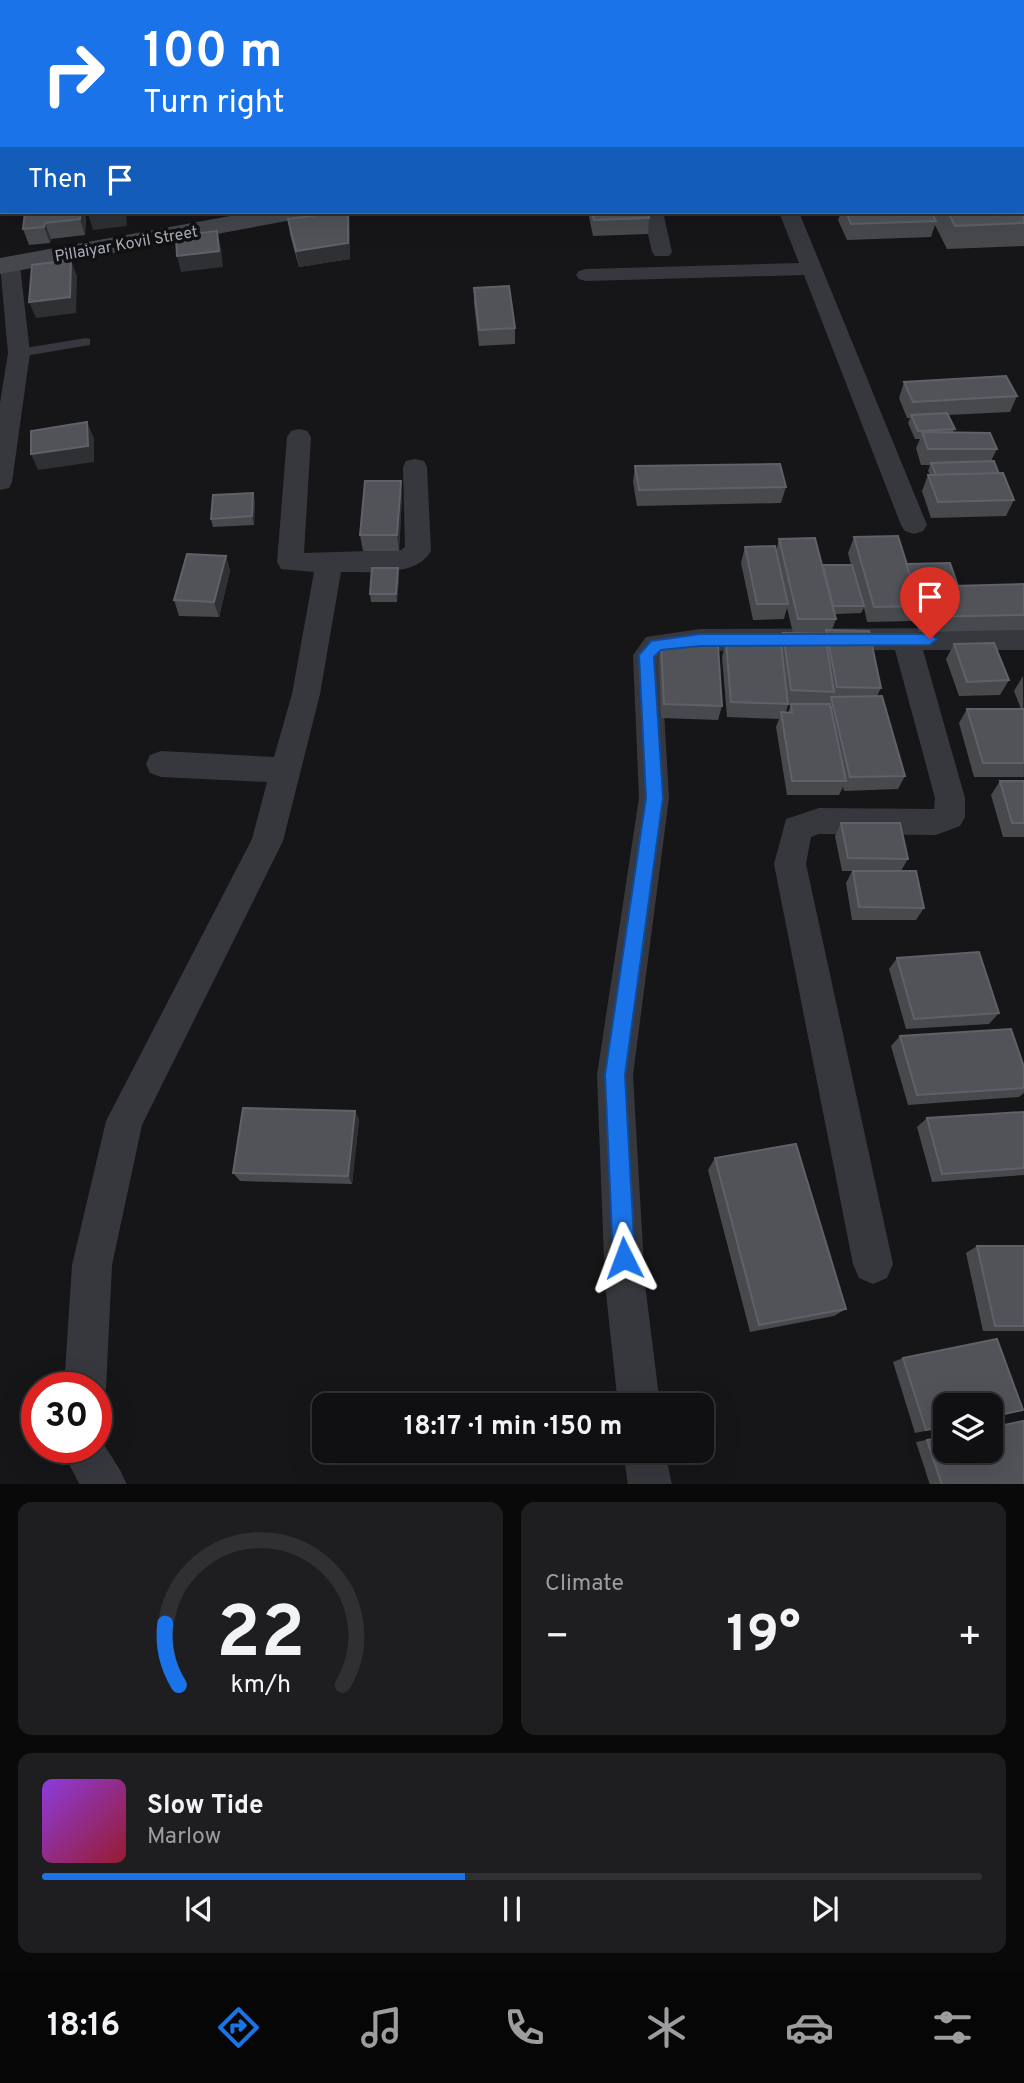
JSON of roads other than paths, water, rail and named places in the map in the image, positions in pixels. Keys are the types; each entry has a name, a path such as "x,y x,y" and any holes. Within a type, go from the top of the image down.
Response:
{"street":[{"name":"Pillaiyar Kovil Street","path":"5,265 281,214"},
{"path":"653,214 662,252"},
{"path":"790,214 914,525"},
{"path":"0,482 19,354 5,265"},
{"path":"586,275 812,269"},
{"path":"299,437 290,562 406,559 418,551 415,467"},
{"path":"86,1372 92,1265 124,1121 267,841 306,694 329,563"},
{"path":"873,1264 790,864 797,829 819,821 936,822 949,817 950,798 906,639"},
{"path":"638,1393 625,1284 615,1075 654,798 647,655 656,645 700,640 1024,639"},
{"path":"160,764 286,770"},
{"path":"91,1463 104,1484"},
{"path":"646,1463 650,1484"}],"lane":[{"path":"19,354 86,342"}]}
